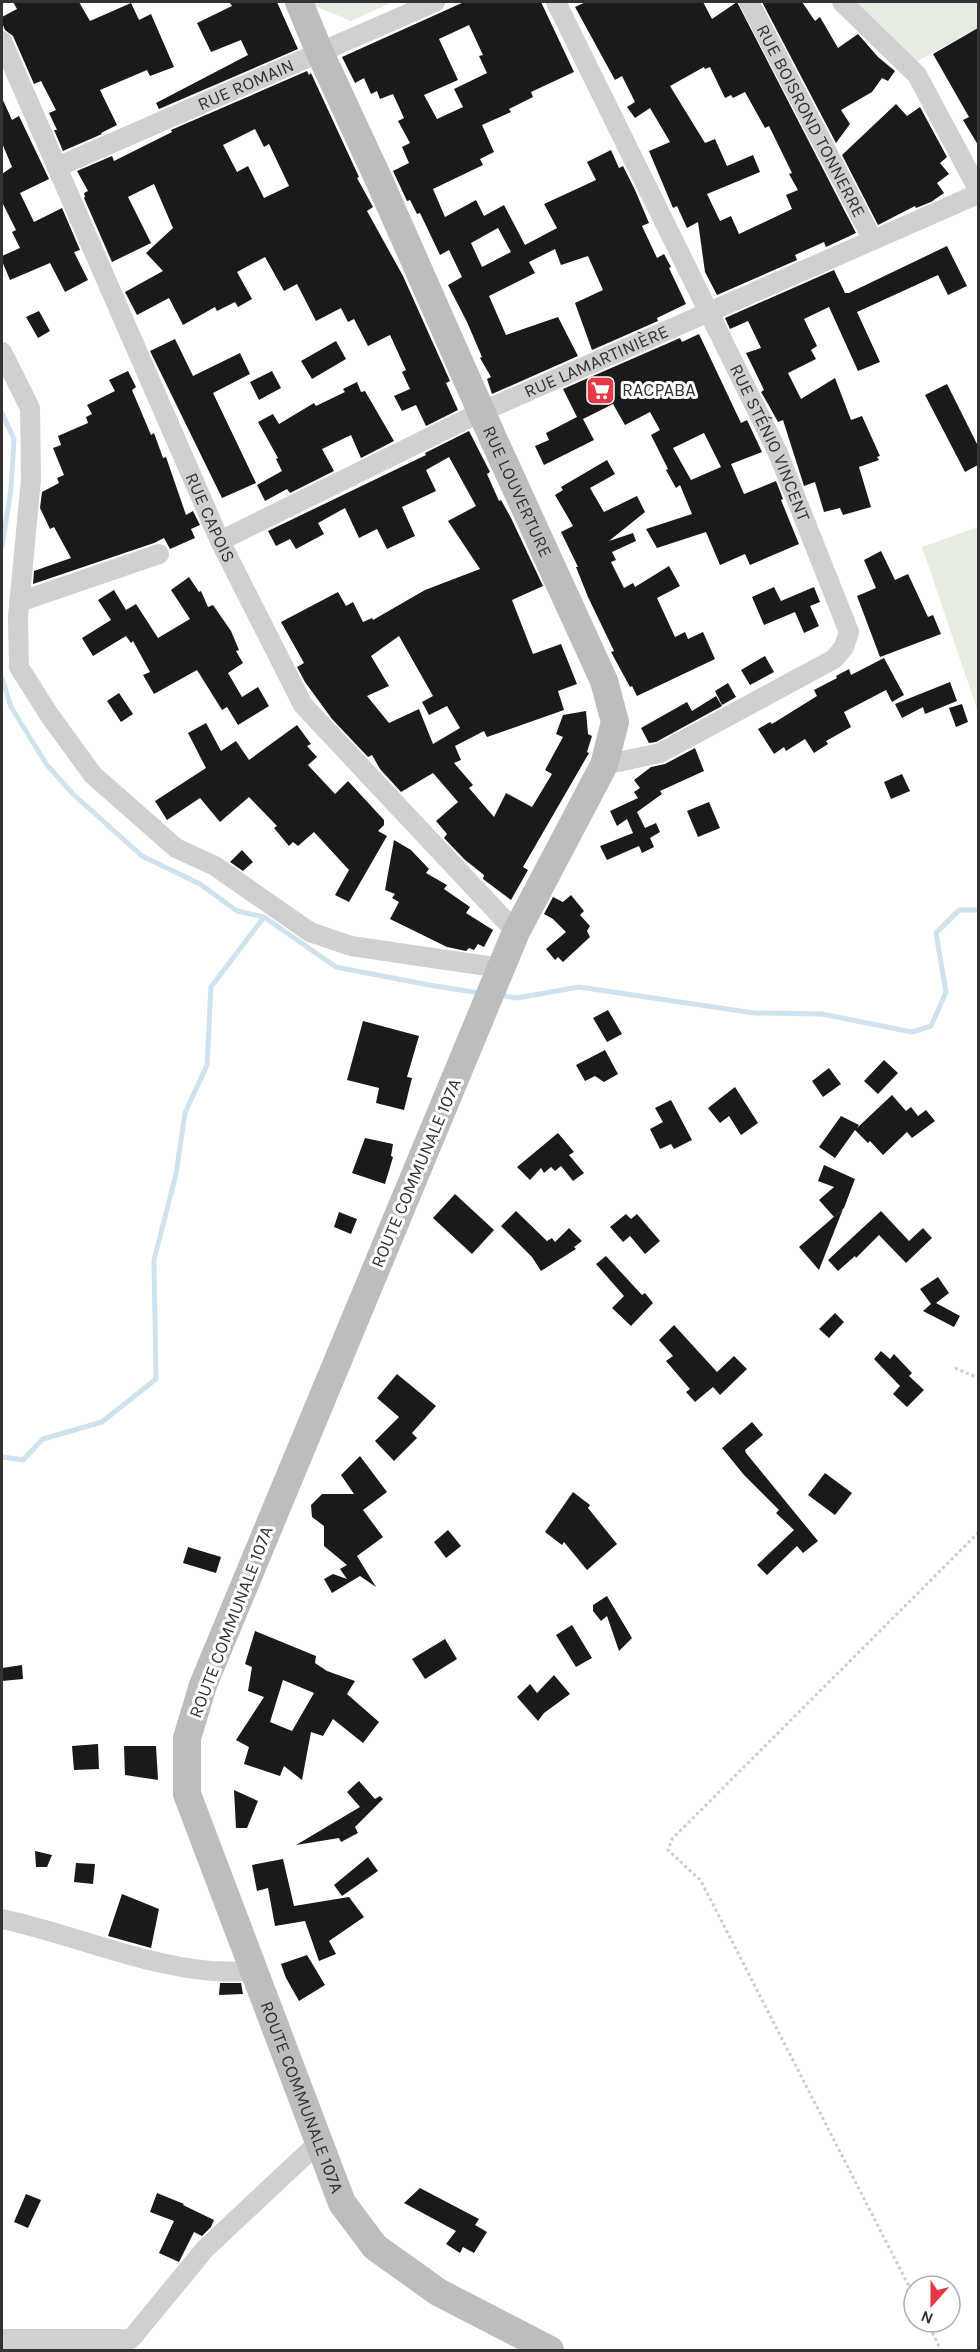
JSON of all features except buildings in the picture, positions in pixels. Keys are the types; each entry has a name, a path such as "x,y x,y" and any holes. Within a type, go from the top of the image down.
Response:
{"main road":[{"name":"RUE LOUVERTURE","path":"299,2 481,412 604,681 615,723 604,765 516,932 499,973"},
{"name":"ROUTE COMMUNALE 107A","path":"499,973 237,1598 203,1685 187,1738 187,1794 342,2203 375,2247 438,2292 550,2350"}],"street":[{"name":"RUE ROMAIN","path":"57,167 435,2"},
{"name":"RUE STÉNIO VINCENT","path":"556,2 778,453 849,632 844,647 834,658 660,753 604,765"},
{"name":"RUE BOISROND TONNERRE","path":"749,2 873,240"},
{"path":"842,2 917,75 978,191"},
{"name":"RUE CAPOIS","path":"2,41 220,541 303,705 516,932"},
{"name":"RUE LAMARTINIÈRE","path":"220,541 481,412 873,240 978,191"},
{"path":"2,352 30,408 31,479 19,602 19,667 50,716 93,775 176,848 215,866 310,932 351,946 499,973"},
{"path":"19,602 159,554"},
{"path":"2,1919 42,1927 157,1962 213,1971 253,1971"},
{"path":"2,2339 131,2339 205,2249 318,2143"}],"path":[{"path":"955,1368 978,1378"},
{"path":"903,2274 701,1881 668,1850 672,1839 978,1533"},
{"path":"933,2334 942,2350"}],"shaded area":[{"path":"313,2 393,2 351,21 315,6"},
{"path":"852,2 978,2 978,28 914,63"},
{"path":"978,527 978,712 922,547"}],"waterway":[{"path":"2,413 14,439 11,489 2,546"},
{"path":"2,678 11,707 47,765 73,794 142,856 200,884 237,911 264,917"},
{"path":"499,995 517,998 579,987 754,1013 822,1014 912,1032 931,1026 946,992 936,933 959,910 978,910"},
{"path":"2,1457 23,1460 43,1439 102,1422 156,1379 154,1260 176,1174 185,1113 207,1065 211,987 264,917 336,967 480,993"}],"place":[{"name":"RACPABA","path":"601,390"}]}
